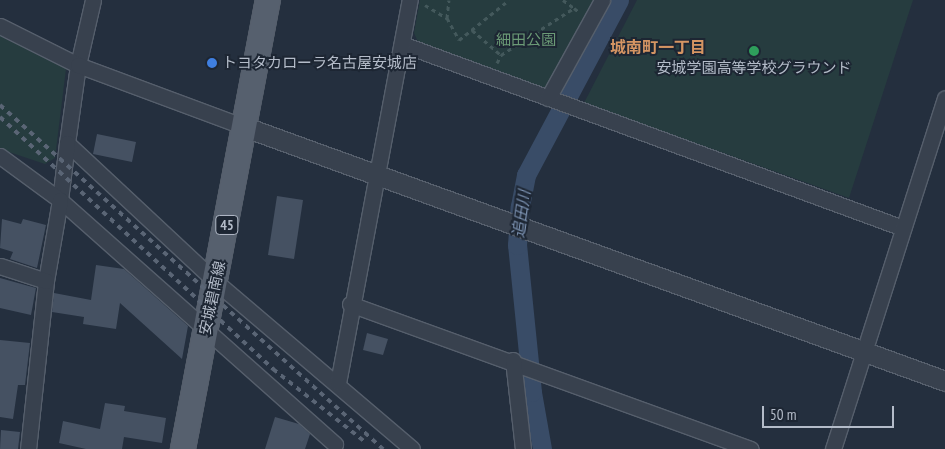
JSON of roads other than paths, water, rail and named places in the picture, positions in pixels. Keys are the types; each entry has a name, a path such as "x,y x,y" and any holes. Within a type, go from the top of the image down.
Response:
{"main road":[{"name":"安城碧南線","path":"183,449 268,0"}],"street":[{"path":"28,449 46,281 60,200 78,65 93,0"},
{"path":"338,383 350,304 377,175 410,0"},
{"path":"558,102 590,22 602,0"},
{"path":"0,26 78,65 377,175 865,350 945,381"},
{"path":"402,44 903,228"},
{"path":"833,449 945,98"},
{"path":"67,144 216,282 338,383 412,449"},
{"path":"0,156 60,200 336,447"},
{"path":"0,266 46,281"},
{"path":"350,304 524,364 751,449"},
{"path":"523,449 524,364"}],"waterway":[{"name":"追田川","path":"542,449 532,392 517,245 520,206 526,175 619,0"}],"railway":[{"path":"0,105 383,449"},
{"path":"0,117 273,369 364,441"}],"place":[{"name":"安城学園高等学校グラウンド","path":"754,51"},
{"name":"トヨタカローラ名古屋安城店","path":"212,63"}],"district":[{"name":"城南町一丁目","path":"658,47"}],"park label":[{"name":"細田公園","path":"526,40"}]}
